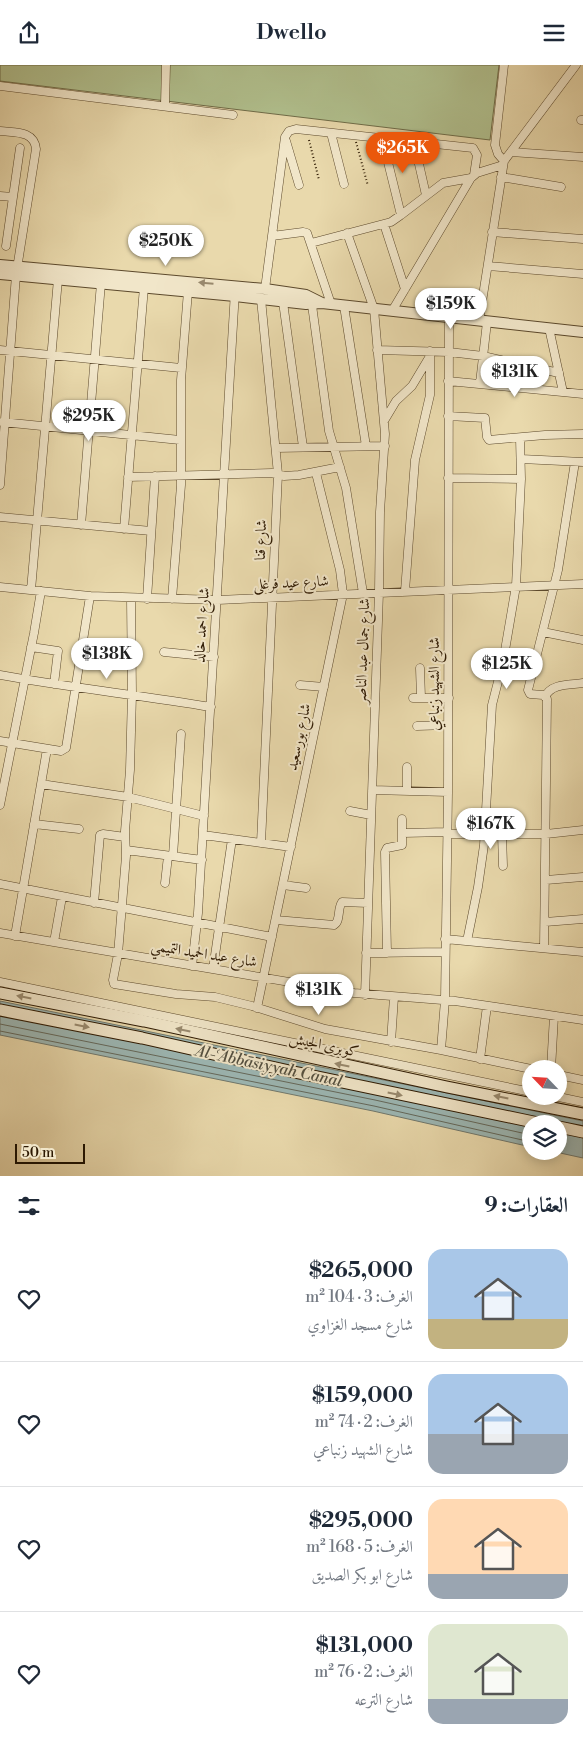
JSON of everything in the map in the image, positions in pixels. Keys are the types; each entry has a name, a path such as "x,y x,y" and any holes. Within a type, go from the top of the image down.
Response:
{"main road":[{"name":"كوبرى الجيش","path":"0,993 153,1023 447,1087 583,1114"},
{"path":"0,1010 142,1038 303,1075 522,1120"},
{"path":"567,1128 583,1131"}],"street":[{"path":"166,65 166,105"},
{"path":"503,163 495,145 504,65"},
{"path":"480,383 488,266 503,163 576,65"},
{"path":"0,85 233,115"},
{"path":"299,185 285,137 292,129 472,149 477,155 472,177 392,311"},
{"path":"0,131 27,134 36,144 17,271 2,422 0,485"},
{"path":"331,133 344,184"},
{"name":"شارع قنا","path":"262,843 278,474 263,294 285,137"},
{"path":"382,138 401,215"},
{"path":"414,142 426,195"},
{"path":"6,246 20,148"},
{"path":"511,152 583,157"},
{"path":"311,243 384,224 401,215 443,183 472,177 503,163"},
{"path":"501,177 561,187"},
{"path":"0,196 13,197"},
{"path":"384,224 405,289"},
{"path":"272,236 305,232 311,243 322,304 328,421 353,525 363,593"},
{"path":"492,232 583,239"},
{"name":"شارع جمال عبد الناصر","path":"347,233 374,309 385,445 380,512 365,995"},
{"path":"0,265 17,271 58,279 188,291 235,291"},
{"path":"488,266 583,274"},
{"path":"0,274 17,271 263,294 306,295 322,304"},
{"path":"31,590 58,279"},
{"path":"81,525 101,283"},
{"path":"124,529 144,287"},
{"path":"172,599 182,475 180,441 181,368 188,291"},
{"name":"شارع احمد خالد","path":"192,966 198,923 235,291"},
{"path":"263,294 283,302 344,306 583,332"},
{"path":"283,302 303,447"},
{"path":"344,306 366,446"},
{"name":"شارع الشهيد زنباعي","path":"441,1050 445,1000 448,792 449,318"},
{"path":"549,328 563,392"},
{"path":"0,350 181,368"},
{"path":"377,350 430,354 448,352 483,356 559,373"},
{"path":"384,421 396,401 412,385 430,354"},
{"path":"405,591 415,460 430,395 430,354"},
{"path":"448,381 583,394"},
{"path":"448,416 485,418 487,437 490,441 583,434"},
{"path":"2,422 180,441"},
{"path":"467,941 478,887 485,833 492,705 504,662 516,586 521,459 520,438"},
{"path":"276,448 385,445"},
{"path":"521,459 579,462 555,585 528,692 546,697"},
{"path":"128,477 225,474 278,474 287,476 316,473 340,467"},
{"name":"شارع بورسعيد","path":"257,1008 343,594 340,570 316,473"},
{"path":"147,599 155,476"},
{"path":"448,478 520,479"},
{"path":"0,517 151,531"},
{"name":"شارع عيد فرغلى","path":"0,587 90,596 218,600 583,584"},
{"path":"0,805 41,591"},
{"path":"0,741 61,751 66,748 90,596"},
{"path":"131,598 132,694 126,850 118,953 113,980 116,985 183,995 211,996 325,1029 522,1067"},
{"path":"543,632 583,640"},
{"path":"31,647 58,651 54,684"},
{"path":"164,652 214,657"},
{"path":"420,668 417,698 448,698"},
{"path":"0,675 211,707"},
{"path":"544,948 546,697 549,690 555,687 583,683"},
{"path":"300,685 324,687"},
{"path":"416,726 448,725"},
{"path":"166,883 176,809 181,734"},
{"path":"15,936 47,749"},
{"path":"406,791 407,767"},
{"path":"41,784 128,797 204,816"},
{"path":"372,790 448,792"},
{"path":"350,811 371,815"},
{"path":"387,953 385,852 387,848 402,847 402,819"},
{"path":"34,824 79,829"},
{"path":"403,833 546,834 583,830"},
{"path":"94,903 100,835 103,833 125,837"},
{"path":"502,834 503,866"},
{"path":"203,835 291,847"},
{"path":"213,969 232,839"},
{"path":"126,850 202,860"},
{"path":"546,880 583,877"},
{"path":"0,884 272,937"},
{"path":"283,885 306,888"},
{"path":"54,943 62,897"},
{"path":"276,920 334,925 337,921 342,902 368,903"},
{"path":"545,922 583,919"},
{"name":"شارع عبد الحميد التميمي","path":"0,933 365,995 445,1000 583,1020"},
{"path":"445,939 583,953"},
{"path":"366,953 445,952"},
{"path":"0,982 522,1090"},
{"path":"391,1042 394,997"},
{"path":"480,1059 487,1006"},
{"path":"552,1060 554,1016"},
{"path":"568,1077 583,1080"},
{"path":"568,1099 583,1102"}],"path":[{"path":"307,130 319,180"},
{"path":"355,135 368,186"}],"green space":[{"path":"0,65 499,65 490,140 0,81"}],"water":[{"name":"Al-ʿAbbāsiyyah Canal","path":"0,1001 554,1115 522,1115 522,1145 373,1111 0,1035"},
{"path":"567,1118 583,1121 583,1158 567,1154"}]}
